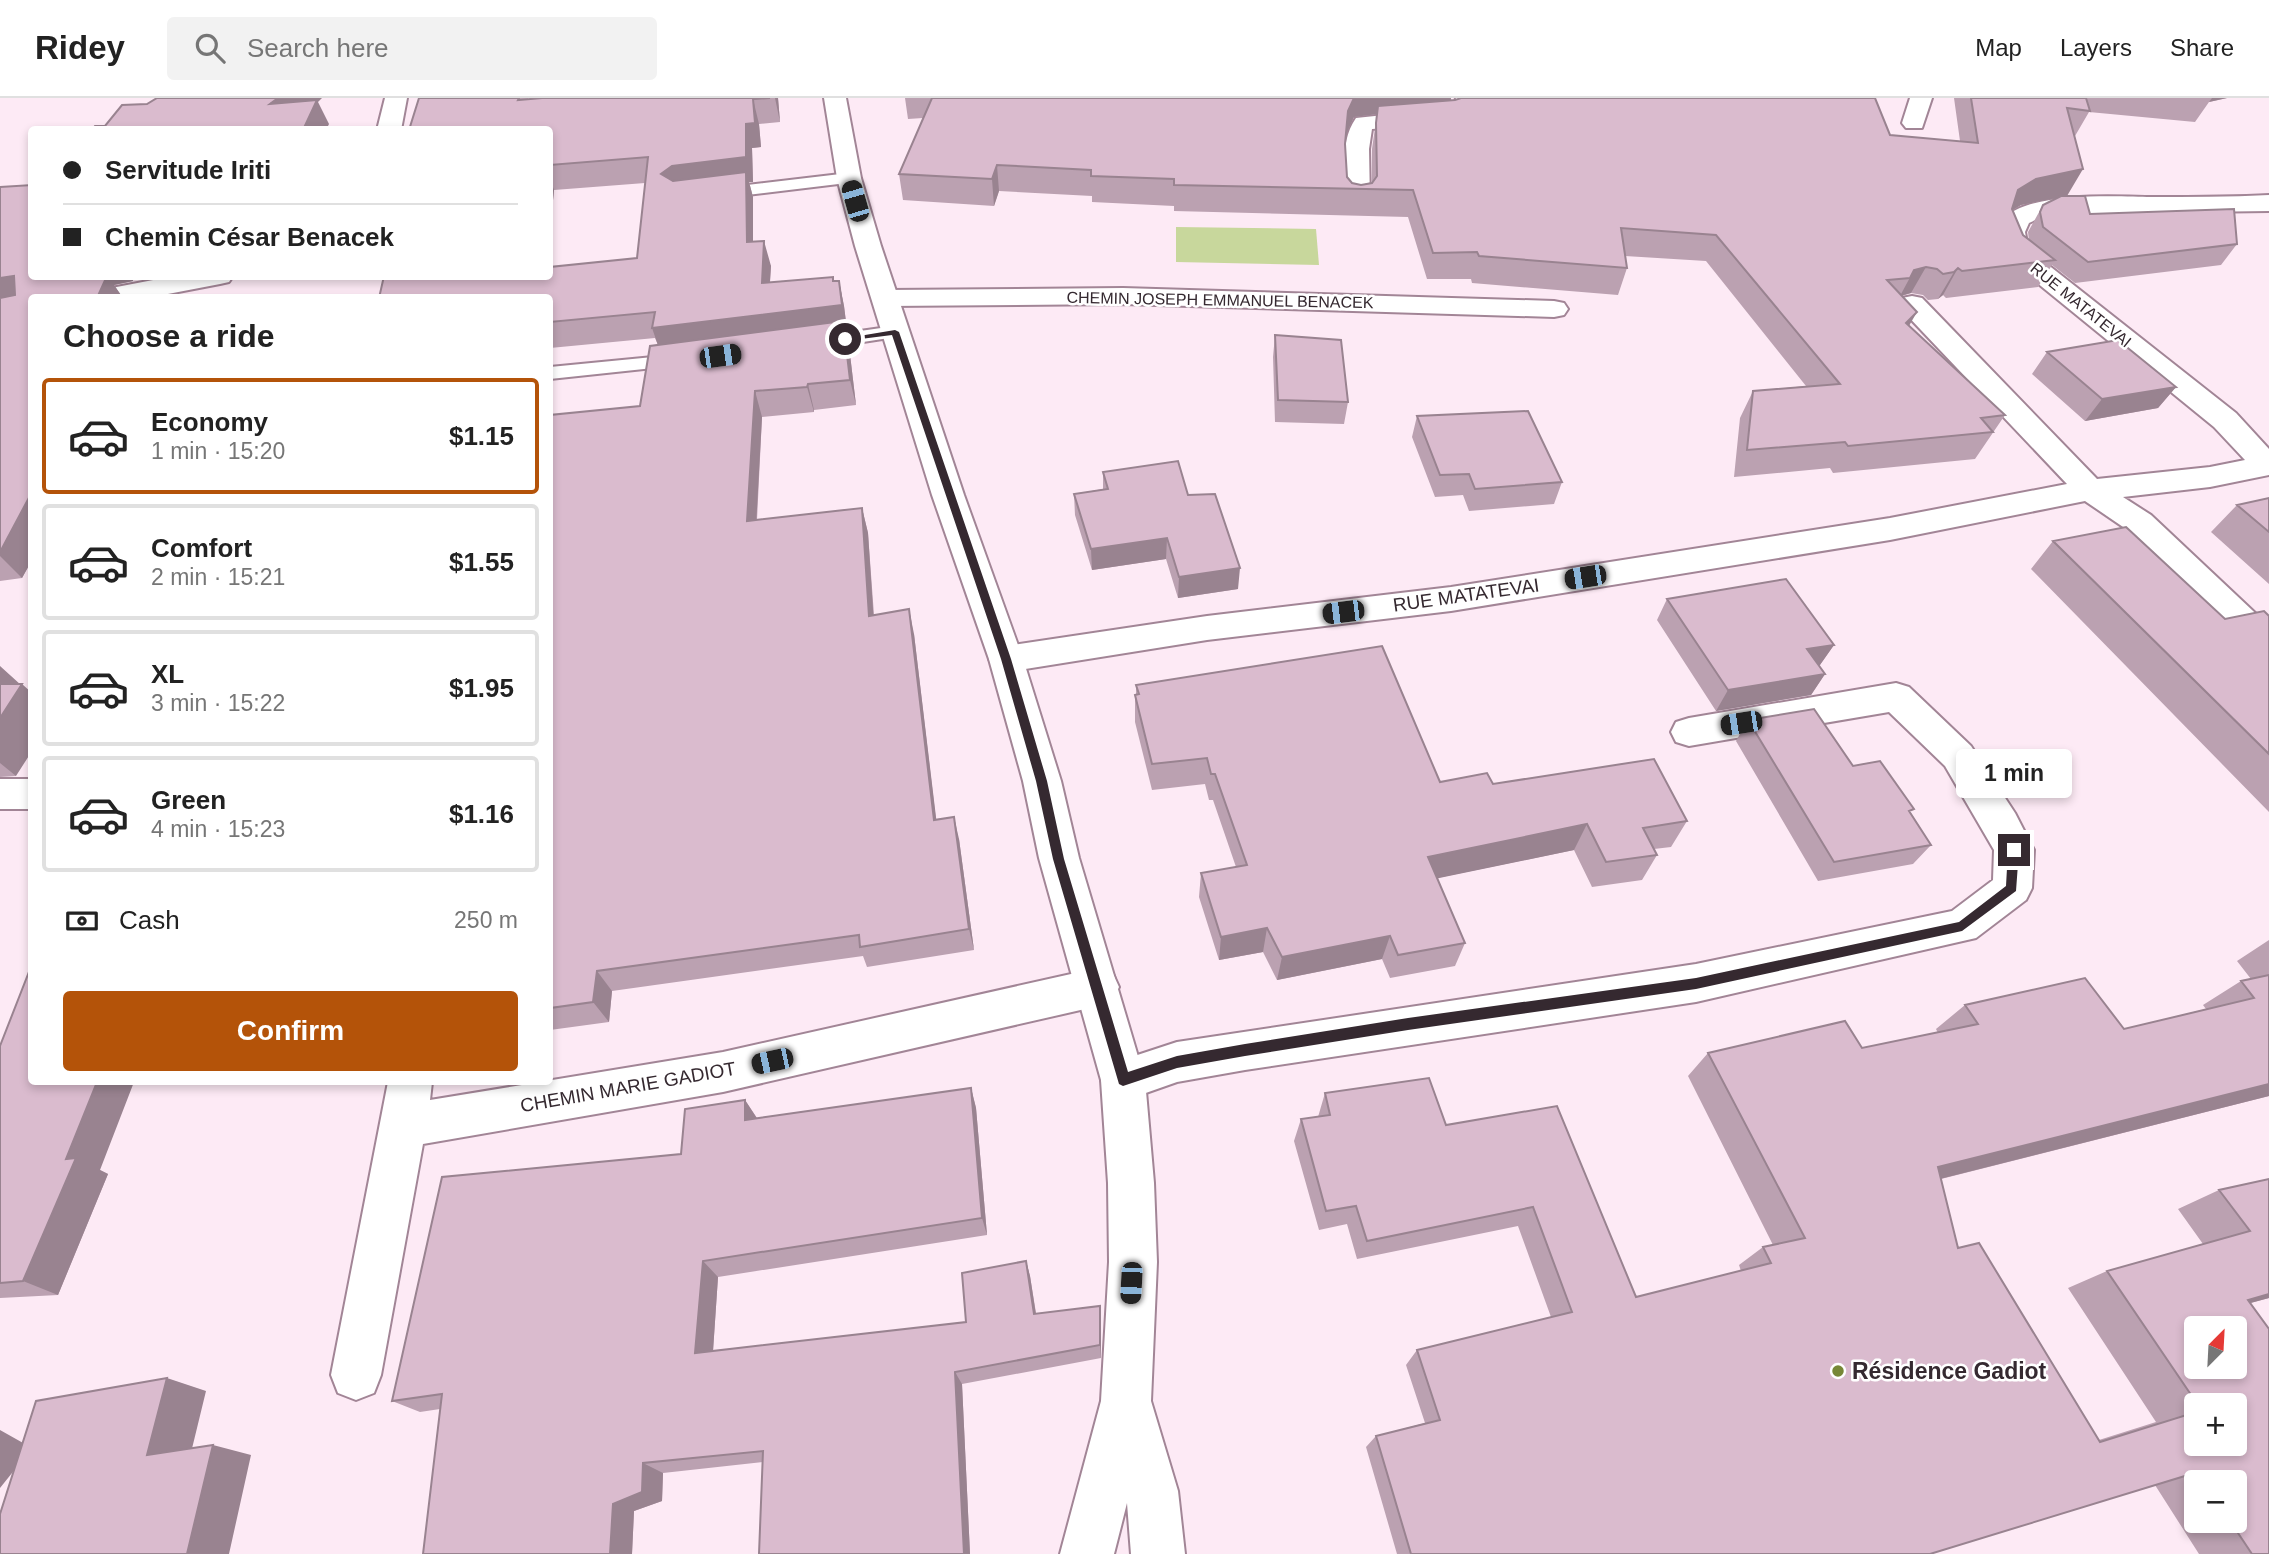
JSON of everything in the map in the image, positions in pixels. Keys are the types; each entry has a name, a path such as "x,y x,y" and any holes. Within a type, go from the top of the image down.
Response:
{"street":[{"path":"390,126 396,98"},
{"path":"835,98 849,178 868,246 1006,659 1042,781 1059,859 1123,1080 1131,1183 1133,1262 1126,1401 1087,1554"},
{"path":"1358,202 1358,139 1359,128 1364,123 1454,115 1463,112 1467,105 1466,98"},
{"path":"1914,123 1921,98"},
{"name":"RUE MATATEVAI","path":"2268,465 2225,420 2018,254 2011,244 2010,235 2016,224 2027,214 2062,206 2269,202"},
{"path":"123,294 198,280"},
{"name":"CHEMIN JOSEPH EMMANUEL BENACEK","path":"891,315 1123,296 1554,309"},
{"path":"1912,304 2090,490 2140,523 2269,646"},
{"name":"RUE MATATEVAI","path":"1006,659 1207,628 1451,599 1890,528 2090,490 2210,477 2268,465"},
{"path":"1123,1080 1177,1062 1408,1024 1696,983 1785,965 1962,926 2012,888 2014,850 2001,824 1958,756 1896,697 1689,732"},
{"path":"0,794 28,794"},
{"name":"CHEMIN MARIE GADIOT","path":"356,1375 407,1104 723,1072 1098,987"},
{"path":"1126,1401 1152,1491 1158,1554"}],"lane":[{"path":"693,197 849,178"},
{"path":"788,347 891,315"},
{"path":"553,373 708,358"}],"green space":[{"path":"1176,227 1316,229 1319,265 1176,262"}],"building":[{"path":"157,98 278,98 270,104 317,100 305,126 105,126 122,105 147,104"},
{"path":"419,98 770,98 753,99 755,123 746,124 746,157 672,166 661,174 673,181 746,172 747,242 764,241 762,283 833,277 833,281 839,281 842,305 652,328 655,312 553,322 553,294 380,294 383,280 553,280 553,267 637,258 648,157 553,165 553,126 410,126"},
{"path":"932,98 1354,98 1348,111 1345,144 1347,177 1352,183 1361,185 1372,183 1377,176 1378,106 1461,98 1875,98 1890,135 1978,143 1971,98 2086,98 2090,111 2067,108 2083,169 2036,179 2018,190 2012,209 2023,235 2055,260 1962,271 1958,268 1954,272 1943,274 1937,269 1926,267 1914,270 1910,278 1887,280 1917,312 1906,323 2005,415 1981,418 1993,432 1848,446 1845,442 1747,450 1753,391 1840,384 1716,235 1621,228 1627,268 1479,256 1477,252 1433,253 1413,190 1174,185 1174,179 1091,176 1091,170 997,165 992,179 899,174"},
{"path":"28,185 28,280 105,280 99,294 28,294 28,500 0,552 0,298 15,295 14,276 0,278 0,187"},
{"path":"2061,196 2085,196 2090,214 2234,209 2237,244 2088,262 2043,227 2040,212 2043,205"},
{"path":"843,321 850,380 755,391 747,521 862,508 869,616 909,609 934,820 954,817 969,929 860,947 859,935 597,971 593,1002 553,1008 553,415 640,406 650,346"},
{"path":"1275,335 1341,340 1348,402 1278,400"},
{"path":"2118,340 2176,387 2102,399 2047,352"},
{"path":"1528,411 1562,482 1475,489 1469,474 1440,475 1417,416"},
{"path":"1178,461 1188,495 1215,494 1240,568 1179,577 1167,538 1091,549 1074,494 1108,489 1103,472"},
{"path":"2269,498 2269,532 2237,505"},
{"path":"2126,527 2225,619 2264,611 2269,616 2269,754 2053,541"},
{"path":"1786,579 1834,645 1807,649 1825,674 1728,690 1667,599"},
{"path":"1382,646 1440,782 1487,773 1493,784 1654,759 1687,821 1643,828 1657,855 1606,862 1587,824 1428,857 1465,943 1398,955 1390,936 1282,957 1267,928 1221,937 1201,873 1247,865 1207,758 1152,764 1135,695 1139,694 1136,685"},
{"path":"0,684 22,684 0,718"},
{"path":"1814,709 1853,766 1880,761 1914,809 1909,811 1931,845 1834,862 1748,720"},
{"path":"28,974 28,1085 96,1085 66,1159 76,1158 23,1281 0,1283 0,1046"},
{"path":"2269,975 2269,1084 1938,1167 1958,1248 1979,1243 2100,1442 2184,1416 2184,1456 2247,1456 2247,1393 2190,1393 2107,1271 2250,1231 2219,1190 2269,1179 2269,1294 2248,1300 2269,1329 2269,1554 2252,1554 2238,1533 2247,1533 2247,1470 2184,1470 2184,1476 1930,1554 1411,1554 1376,1436 1440,1420 1417,1350 1572,1312 1533,1207 1367,1241 1356,1206 1326,1211 1301,1119 1330,1115 1325,1093 1429,1078 1446,1125 1557,1106 1636,1297 1771,1263 1763,1247 1805,1238 1708,1053 1845,1021 1862,1048 1978,1024 1965,1005 2085,978 2124,1029 2254,998 2241,981"},
{"path":"971,1088 982,1218 703,1261 695,1353 966,1322 962,1273 1026,1261 1034,1314 1100,1306 1100,1345 955,1372 964,1554 759,1554 763,1451 643,1463 642,1492 613,1504 610,1554 423,1554 442,1394 392,1401 442,1177 681,1154 685,1109 745,1100 745,1120"},
{"path":"167,1378 147,1455 213,1445 187,1554 0,1554 0,1514 36,1401"}],"place":[{"name":"Résidence Gadiot","path":"1838,1371"}],"route":[{"path":"845,339 895,332 948,495 1006,659 1042,781 1059,859 1123,1080 1177,1062 1245,1050 1696,983 1962,926 2012,888 2014,850"}]}
